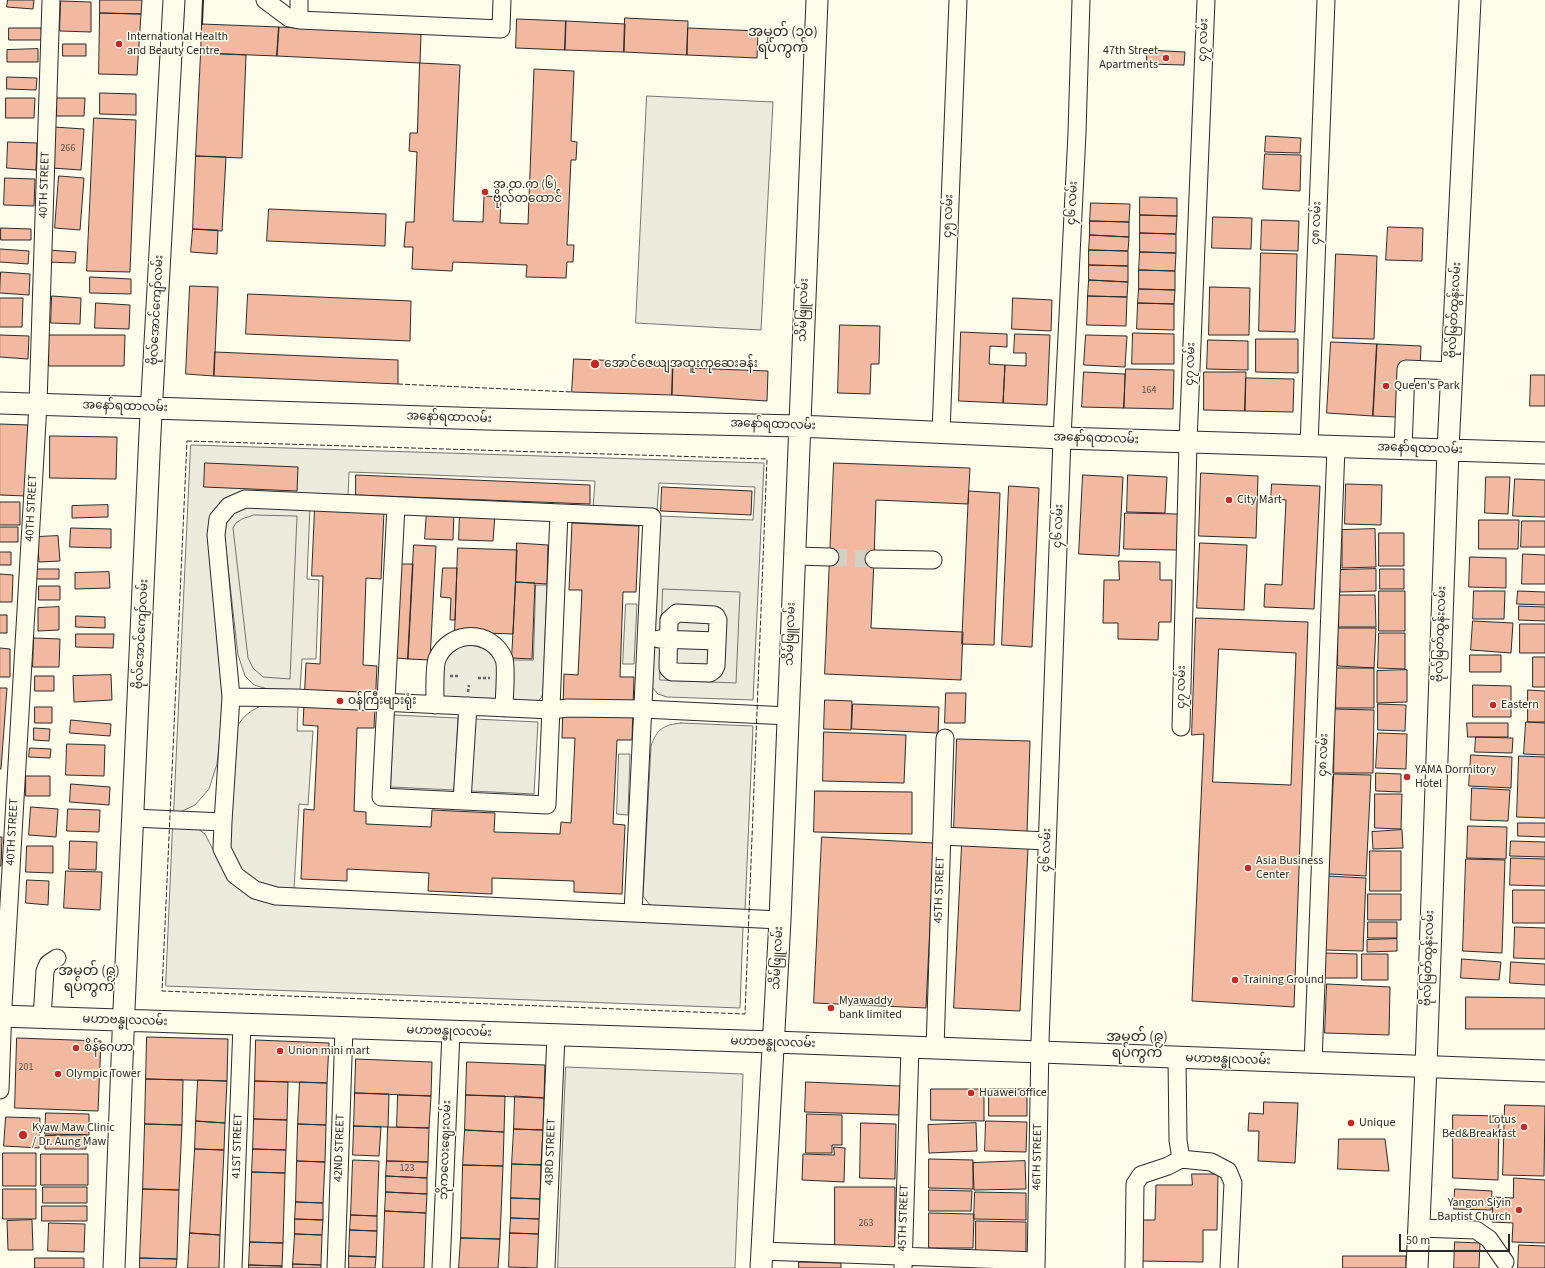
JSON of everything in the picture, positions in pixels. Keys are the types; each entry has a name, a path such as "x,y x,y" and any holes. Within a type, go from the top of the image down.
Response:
{"main road":[{"name":"ဗိုလ်အောင်ကျော်လမ်း","path":"114,1268 152,408 174,0"},
{"name":"သိမ်ဖြူလမ်း","path":"761,1259 780,920 817,0"},
{"name":"ဗိုလ်မြတ်ထွန်းလမ်း","path":"1417,1268 1426,1067 1448,450 1470,0"},
{"name":"အနော်ရထာလမ်း","path":"0,403 486,419 799,426 1062,438 1545,454"},
{"name":"မဟာဗန္ဓုလလမ်း","path":"2,1013 42,1018 773,1042 910,1048 935,1042 1040,1047 1177,1058 1545,1071"}],"street":[{"name":"40TH STREET","path":"0,1090 2,1013 38,404 51,0"},
{"path":"265,0 289,18 299,20 501,28 502,0"},
{"path":"299,0 299,20"},
{"name":"၄၅ လမ်း","path":"941,432 958,0"},
{"name":"၄၆ လမ်း","path":"1040,1047 1062,438 1081,0"},
{"name":"၄၇ လမ်း","path":"1181,727 1188,442 1206,0"},
{"name":"၄၈ လမ်း","path":"1308,446 1326,0"},
{"path":"1403,449 1406,369 1452,371"},
{"name":"၄၈ လမ်း","path":"1313,1063 1336,447"},
{"path":"633,913 652,517 245,499 228,506 218,519 216,535 231,697 222,849 235,875 255,890 276,896 633,913 780,920"},
{"path":"396,506 381,796 547,805 559,513"},
{"path":"794,556 830,557"},
{"path":"874,559 933,560"},
{"path":"677,613 716,616 718,620 714,670 710,673 672,672 668,668 670,640 669,620 677,613"},
{"path":"435,705 437,660 444,648 453,640 462,637 478,638 490,641 499,650 505,661 504,708"},
{"path":"646,638 717,642"},
{"path":"231,697 295,698 551,710 568,708 643,709 788,716"},
{"path":"462,801 468,706"},
{"name":"45TH STREET","path":"935,1042 945,738"},
{"path":"133,818 223,822"},
{"path":"942,836 1047,841"},
{"path":"42,1018 45,971 48,964 57,958"},
{"name":"41ST STREET","path":"233,1268 242,1024"},
{"name":"42ND STREET","path":"336,1268 344,1028"},
{"name":"ဘိုကလေးဈေးလမ်း","path":"441,1268 451,1032"},
{"name":"43RD STREET","path":"546,1268 556,1036"},
{"name":"46TH STREET","path":"1036,1264 1040,1047"},
{"name":"45TH STREET","path":"903,1262 910,1048"},
{"path":"1177,1058 1178,1140 1181,1159"},
{"path":"1134,1268 1135,1184 1141,1175 1168,1166 1181,1159 1211,1162 1228,1171 1232,1183 1229,1268"},
{"path":"1418,1228 1476,1230 1489,1239 1505,1262"},
{"path":"761,1259 1036,1264"}],"shaded area":[{"path":"647,96 773,102 761,330 636,323"},
{"path":"191,445 764,463 753,700 667,697 658,694 651,686 659,516 753,520 755,487 659,483 657,511 593,508 595,481 349,472 348,497 225,501 215,509 210,520 224,668 222,720 217,764 209,789 195,805 178,813 174,812"},
{"path":"246,506 310,506 307,579 319,580 316,659 302,659 300,690 268,689 254,685 245,676 238,655 224,532 229,515 235,510"},
{"path":"254,515 297,516 290,679 263,677 253,668 248,658 233,528 236,523 242,519"},
{"path":"536,585 547,585 543,694 538,701 512,700 510,660 533,660"},
{"path":"663,589 740,592 736,683 660,680"},
{"path":"626,604 637,604 634,664 623,664"},
{"path":"471,645 482,648 495,658 499,672 498,700 441,698 442,669 447,656 458,647"},
{"path":"265,704 298,706 297,731 313,731 308,805 299,804 294,889 265,886 244,873 232,856 226,836 234,731 247,714"},
{"path":"394,715 458,718 454,790 391,787"},
{"path":"474,719 538,722 534,794 471,791"},
{"path":"681,723 753,726 745,910 658,907 650,905 643,896 651,746 658,732 670,725"},
{"path":"619,754 630,754 628,815 617,814"},
{"path":"173,825 198,829 205,834 227,877 247,895 259,900 743,927 740,1008 166,986"},
{"path":"566,1067 743,1074 735,1268 558,1268"}],"building":[{"path":"8,0 34,0 33,9 7,7"},
{"path":"100,0 142,0 141,14 100,13"},
{"path":"61,1 91,2 91,32 60,31"},
{"name":"International Health and Beauty Centre","path":"100,13 141,14 137,75 99,74"},
{"path":"625,18 688,21 687,55 624,52"},
{"path":"517,19 566,21 565,50 516,48"},
{"path":"566,21 625,24 624,52 565,50"},
{"path":"202,24 279,27 277,56 201,53"},
{"path":"279,27 421,34 420,63 277,56"},
{"path":"9,28 41,28 42,40 9,40"},
{"path":"688,28 758,31 757,58 687,55"},
{"path":"63,44 86,44 86,56 63,56"},
{"path":"38,49 38,62 7,62 7,50"},
{"name":"47th Street Apartments","path":"1147,50 1185,52 1184,65 1147,64"},
{"path":"201,53 246,55 242,158 196,156"},
{"path":"420,63 460,65 453,221 483,222 484,196 501,197 500,223 528,224 534,69 574,71 571,141 577,142 576,160 571,160 567,245 574,245 573,262 567,262 566,278 526,277 527,265 453,262 452,271 412,269 413,247 404,247 406,222 414,222 417,152 409,151 410,133 417,133"},
{"path":"7,77 37,78 36,90 7,89"},
{"path":"100,93 136,94 136,115 100,114"},
{"path":"6,98 35,98 34,118 6,118"},
{"path":"57,98 85,98 84,116 57,116"},
{"path":"94,118 136,120 130,272 87,271"},
{"path":"54,127 84,129 81,170 52,168"},
{"path":"1266,136 1301,138 1300,153 1265,152"},
{"path":"8,142 37,143 36,170 7,168"},
{"path":"1265,154 1301,155 1300,191 1263,189"},
{"path":"196,156 226,157 222,231 193,229"},
{"path":"59,176 84,178 80,230 55,228"},
{"path":"5,178 35,179 34,206 4,205"},
{"path":"1140,197 1177,198 1177,216 1140,215"},
{"path":"1091,203 1130,204 1129,222 1090,221"},
{"path":"269,209 386,214 385,246 267,241"},
{"path":"1140,215 1177,216 1176,234 1140,233"},
{"path":"1213,217 1252,218 1251,249 1212,248"},
{"path":"1262,220 1299,221 1298,251 1261,250"},
{"path":"1090,221 1129,222 1129,237 1090,235"},
{"path":"1388,227 1423,228 1422,261 1386,260"},
{"path":"1,228 31,229 31,240 1,240"},
{"path":"193,229 218,230 217,254 191,252"},
{"path":"1140,233 1176,234 1176,253 1140,252"},
{"path":"1090,235 1129,237 1128,251 1089,250"},
{"path":"0,249 29,251 28,264 0,262"},
{"path":"48,250 76,252 75,263 47,262"},
{"path":"1089,250 1128,251 1128,266 1089,265"},
{"path":"1140,252 1176,253 1175,271 1139,270"},
{"path":"1261,253 1297,254 1295,332 1259,331"},
{"path":"1336,254 1377,256 1374,339 1333,338"},
{"path":"1089,265 1128,266 1128,282 1089,280"},
{"path":"1139,270 1175,271 1175,290 1139,289"},
{"path":"1,272 30,274 29,295 0,293"},
{"path":"90,277 131,279 131,294 90,293"},
{"path":"1089,280 1128,282 1127,297 1088,296"},
{"path":"190,286 218,287 214,376 186,374"},
{"path":"1210,287 1250,288 1249,335 1209,335"},
{"path":"1139,289 1175,290 1174,304 1138,303"},
{"path":"248,294 411,301 410,341 246,334"},
{"path":"52,296 81,298 80,324 51,323"},
{"path":"1088,296 1127,297 1126,326 1087,325"},
{"path":"0,298 23,298 22,327 0,327"},
{"path":"1013,298 1052,300 1051,331 1012,329"},
{"path":"96,303 130,305 129,329 95,328"},
{"path":"1138,303 1174,304 1174,330 1137,329"},
{"path":"840,325 880,326 879,364 871,364 870,394 838,393"},
{"path":"961,332 1007,334 1007,347 990,346 989,364 1005,365 1003,403 959,401"},
{"path":"1133,333 1174,334 1174,364 1132,364"},
{"path":"1015,334 1050,335 1047,405 1003,403 1005,365 1026,366 1026,353 1014,353"},
{"path":"0,335 29,336 28,359 0,357"},
{"path":"49,335 125,335 124,366 49,366"},
{"path":"1086,335 1127,336 1125,367 1084,365"},
{"path":"1256,339 1298,339 1298,373 1256,372"},
{"path":"1208,340 1248,341 1248,370 1207,369"},
{"path":"1331,342 1377,344 1373,416 1327,413"},
{"name":"Queen's Park","path":"1377,344 1421,346 1420,370 1398,369 1396,417 1373,416"},
{"path":"215,352 398,360 398,384 214,376"},
{"path":"574,359 673,363 672,395 572,392"},
{"path":"673,363 689,364 689,368 768,371 767,401 672,395"},
{"path":"1126,369 1174,370 1173,409 1124,408"},
{"path":"1084,372 1125,374 1124,408 1082,407"},
{"path":"1204,372 1246,372 1245,411 1204,410"},
{"path":"1531,375 1545,375 1545,406 1530,406"},
{"path":"1246,378 1294,379 1293,412 1245,411"},
{"path":"0,424 28,425 26,496 0,495"},
{"path":"50,436 117,437 116,479 50,478"},
{"path":"205,463 298,467 297,491 204,487"},
{"path":"834,463 970,468 968,504 876,500 871,628 963,632 961,680 825,674"},
{"path":"1201,473 1258,476 1256,538 1199,536"},
{"path":"356,475 590,485 590,504 356,495"},
{"path":"1083,475 1123,477 1119,556 1079,554"},
{"path":"1128,475 1167,477 1165,513 1127,512"},
{"path":"1486,477 1510,477 1508,514 1485,513"},
{"path":"1515,479 1545,480 1545,517 1513,516"},
{"path":"1272,484 1320,486 1314,609 1264,607 1265,584 1282,585 1286,500 1271,499"},
{"path":"1346,484 1382,485 1381,525 1345,524"},
{"path":"1009,486 1039,488 1032,647 1002,645"},
{"path":"662,487 752,491 751,515 661,511"},
{"path":"969,491 1000,493 994,645 962,644"},
{"path":"0,502 20,502 20,525 0,525"},
{"path":"108,505 108,517 72,518 72,506"},
{"name":"ဝန်ကြီးများရုံး","path":"315,508 384,511 381,579 366,578 363,665 377,666 374,728 357,728 354,811 366,812 366,824 431,827 432,810 495,813 494,832 560,834 561,822 571,823 575,738 562,738 564,674 578,675 582,590 569,590 572,523 639,526 636,592 623,592 620,677 634,677 632,740 617,740 613,824 625,825 622,894 574,892 574,881 492,878 492,894 428,891 429,873 347,869 347,881 301,879 304,809 314,810 318,726 303,725 306,663 320,664 323,576 312,576"},
{"path":"427,510 454,511 453,540 425,539"},
{"path":"460,512 495,514 493,541 459,540"},
{"path":"1125,513 1178,514 1177,550 1124,549"},
{"path":"1479,520 1519,520 1518,549 1479,549"},
{"path":"1522,521 1545,521 1545,547 1521,547"},
{"path":"0,527 18,527 18,542 0,542"},
{"path":"71,528 111,529 111,548 70,547"},
{"path":"1375,529 1376,567 1342,568 1342,530"},
{"path":"1379,533 1404,533 1404,566 1379,566"},
{"path":"58,536 60,561 39,562 37,537"},
{"path":"517,543 548,545 547,584 516,582"},
{"path":"1200,543 1247,545 1244,610 1197,608"},
{"path":"414,545 436,546 430,660 408,659"},
{"path":"458,548 517,550 513,634 455,632"},
{"path":"0,552 11,552 11,565 0,565"},
{"path":"1523,554 1545,555 1545,584 1522,584"},
{"path":"1470,557 1506,558 1506,588 1469,587"},
{"path":"1119,561 1160,562 1160,580 1172,580 1171,622 1159,622 1158,640 1118,639 1118,623 1103,623 1104,580 1119,580"},
{"path":"401,564 413,564 408,659 397,658"},
{"path":"443,568 457,568 455,620 450,620 451,598 441,597"},
{"path":"36,569 59,569 59,579 35,579"},
{"path":"1376,569 1376,591 1340,592 1339,570"},
{"path":"1380,569 1404,569 1404,589 1380,589"},
{"path":"109,572 110,588 75,589 75,573"},
{"path":"0,574 13,575 12,602 0,602"},
{"path":"516,582 535,583 532,659 512,658"},
{"path":"39,586 60,586 60,600 39,600"},
{"path":"1379,591 1405,591 1405,631 1379,631"},
{"path":"1474,591 1505,591 1504,619 1473,619"},
{"path":"1518,591 1545,592 1545,605 1517,604"},
{"path":"1339,595 1375,595 1376,627 1339,627"},
{"path":"1519,606 1545,607 1545,621 1519,620"},
{"path":"59,607 59,630 38,631 38,608"},
{"path":"0,615 7,615 7,633 0,633"},
{"path":"76,616 105,617 105,628 76,627"},
{"name":"Asia Business Center","path":"1196,618 1308,622 1294,1007 1192,1001 1204,734 1192,735"},
{"path":"1473,621 1513,623 1511,653 1471,650"},
{"path":"1520,624 1545,624 1545,653 1520,653"},
{"path":"1338,628 1376,628 1374,668 1338,666"},
{"path":"1379,633 1405,633 1405,669 1378,668"},
{"path":"76,634 114,634 113,648 76,647"},
{"path":"34,638 60,639 59,667 33,667"},
{"path":"0,648 10,649 10,677 0,677"},
{"path":"1219,649 1296,653 1291,785 1213,782"},
{"path":"1470,655 1501,655 1501,672 1470,672"},
{"path":"1533,657 1545,657 1545,687 1533,687"},
{"path":"1336,668 1374,668 1374,708 1336,708"},
{"path":"1407,670 1407,702 1377,703 1377,671"},
{"path":"111,675 112,700 74,702 73,676"},
{"path":"35,676 54,676 54,691 35,691"},
{"path":"1473,685 1511,686 1511,717 1473,717"},
{"path":"0,688 7,688 1,769 0,769"},
{"path":"1528,690 1545,691 1545,722 1528,722"},
{"path":"946,693 966,693 965,723 945,723"},
{"path":"825,700 852,701 851,730 824,729"},
{"path":"853,704 939,707 938,733 852,729"},
{"path":"1378,704 1406,705 1405,731 1378,730"},
{"path":"35,707 52,707 52,723 35,723"},
{"path":"1335,709 1374,710 1373,773 1334,773"},
{"path":"71,720 111,724 110,736 70,733"},
{"path":"1526,722 1545,723 1545,755 1524,754"},
{"path":"1467,723 1508,723 1508,737 1468,737"},
{"path":"34,728 50,729 49,741 34,740"},
{"path":"824,732 906,735 904,783 823,781"},
{"path":"1378,733 1407,734 1406,769 1376,768"},
{"path":"1476,737 1513,738 1512,753 1475,752"},
{"path":"957,739 1030,741 1027,833 954,831"},
{"path":"67,744 105,745 104,776 66,775"},
{"path":"30,748 51,749 50,758 29,757"},
{"path":"1471,755 1512,757 1511,788 1469,786"},
{"path":"1519,756 1545,757 1545,818 1517,817"},
{"path":"1376,773 1401,774 1401,792 1376,791"},
{"path":"1334,774 1371,775 1366,876 1329,874"},
{"path":"26,776 50,776 50,796 26,796"},
{"path":"71,784 110,787 109,805 70,802"},
{"path":"1472,788 1510,790 1508,821 1471,820"},
{"path":"815,791 912,792 912,834 814,832"},
{"path":"1375,794 1402,794 1401,829 1375,828"},
{"path":"31,807 58,809 56,837 29,835"},
{"path":"68,809 100,810 99,832 67,831"},
{"path":"1518,823 1545,823 1545,837 1518,836"},
{"path":"1468,826 1507,827 1506,859 1467,858"},
{"path":"1402,830 1403,848 1373,849 1372,832"},
{"path":"0,837 2,837 1,866 0,866"},
{"path":"822,837 934,843 926,1008 814,1003"},
{"path":"70,841 97,842 96,870 69,869"},
{"path":"1511,841 1545,842 1545,857 1510,856"},
{"path":"962,845 1028,848 1020,1011 954,1008"},
{"path":"27,846 53,846 53,873 26,872"},
{"path":"1370,851 1401,851 1401,891 1370,891"},
{"path":"1511,858 1545,859 1545,886 1510,885"},
{"path":"1466,859 1505,860 1502,953 1463,951"},
{"path":"66,871 102,872 100,910 64,908"},
{"path":"1327,876 1366,878 1363,951 1325,950"},
{"path":"27,880 49,881 48,905 26,903"},
{"path":"1513,890 1545,890 1545,923 1513,923"},
{"path":"1368,894 1401,894 1401,920 1368,920"},
{"path":"1368,922 1397,922 1397,938 1368,938"},
{"path":"1515,927 1545,928 1545,959 1514,958"},
{"path":"1397,939 1397,951 1367,952 1367,940"},
{"path":"1324,953 1357,954 1357,978 1324,978"},
{"path":"1362,954 1388,954 1388,980 1362,980"},
{"path":"1462,959 1501,962 1499,980 1461,978"},
{"path":"1511,962 1545,964 1545,985 1510,983"},
{"path":"1327,984 1390,987 1389,1035 1325,1033"},
{"path":"1466,997 1545,998 1545,1029 1466,1029"},
{"path":"147,1037 228,1039 227,1081 146,1079"},
{"name":"Olympic Tower","path":"17,1038 101,1041 98,1111 15,1108"},
{"path":"256,1040 329,1043 327,1083 255,1081"},
{"path":"356,1059 432,1062 431,1096 355,1093"},
{"path":"467,1062 545,1065 544,1098 466,1095"},
{"path":"146,1079 183,1080 182,1125 145,1124"},
{"path":"198,1080 227,1081 225,1123 196,1121"},
{"path":"255,1081 288,1082 287,1120 254,1119"},
{"path":"300,1082 327,1083 326,1125 298,1124"},
{"path":"806,1082 900,1086 899,1115 805,1112"},
{"path":"931,1089 984,1089 984,1121 931,1120"},
{"path":"989,1089 1027,1089 1027,1116 989,1116"},
{"path":"355,1093 389,1094 388,1127 354,1126"},
{"path":"398,1095 431,1096 429,1128 397,1127"},
{"path":"466,1095 505,1096 504,1132 465,1130"},
{"path":"515,1096 544,1098 543,1130 514,1129"},
{"path":"1264,1102 1298,1103 1295,1163 1258,1161 1259,1131 1248,1131 1249,1113 1263,1114"},
{"path":"1505,1105 1545,1106 1544,1176 1503,1175"},
{"path":"46,1113 89,1114 89,1135 45,1134"},
{"path":"807,1114 842,1115 842,1145 832,1145 832,1153 806,1153"},
{"path":"1453,1115 1499,1116 1498,1180 1453,1178"},
{"path":"6,1117 40,1118 39,1148 4,1146"},
{"path":"254,1119 287,1120 286,1150 253,1149"},
{"path":"196,1121 225,1123 224,1150 195,1149"},
{"path":"986,1121 1027,1122 1026,1152 985,1151"},
{"path":"861,1123 896,1124 895,1179 860,1178"},
{"path":"976,1123 977,1151 929,1153 928,1125"},
{"path":"145,1124 182,1125 179,1190 143,1189"},
{"path":"298,1124 326,1125 325,1162 297,1161"},
{"path":"354,1126 381,1127 379,1156 353,1155"},
{"path":"388,1127 429,1128 428,1162 387,1161"},
{"path":"514,1129 543,1130 541,1165 512,1164"},
{"path":"465,1130 504,1132 503,1166 463,1165"},
{"path":"86,1135 86,1149 45,1149 45,1136"},
{"path":"1339,1139 1385,1139 1389,1171 1338,1169"},
{"path":"834,1147 845,1148 844,1182 802,1180 803,1154 834,1155"},
{"path":"195,1149 224,1150 220,1235 190,1233"},
{"path":"253,1149 286,1150 285,1173 252,1172"},
{"path":"3,1153 36,1153 36,1186 3,1186"},
{"path":"41,1154 88,1154 88,1185 41,1185"},
{"path":"929,1159 973,1160 973,1189 929,1188"},
{"path":"353,1160 379,1161 377,1216 351,1215"},
{"path":"297,1161 325,1162 323,1203 296,1202"},
{"path":"387,1161 428,1162 427,1178 386,1176"},
{"path":"1025,1161 1026,1189 974,1190 973,1163"},
{"path":"512,1164 541,1165 540,1199 511,1198"},
{"path":"463,1165 503,1166 500,1239 461,1238"},
{"path":"252,1172 285,1173 283,1243 250,1242"},
{"path":"1192,1174 1218,1174 1217,1230 1203,1230 1203,1262 1139,1261 1140,1220 1155,1220 1156,1185 1192,1185"},
{"path":"386,1176 427,1178 427,1194 386,1192"},
{"name":"Yangon Siyin Baptist Church","path":"1514,1178 1545,1180 1545,1243 1512,1242 1513,1223 1492,1222 1493,1197 1513,1198"},
{"path":"43,1187 87,1187 87,1203 43,1203"},
{"path":"835,1187 895,1187 895,1248 835,1248"},
{"path":"3,1189 36,1189 36,1219 3,1219"},
{"path":"143,1189 179,1190 177,1259 140,1258"},
{"path":"1455,1189 1492,1191 1491,1210 1454,1209"},
{"path":"929,1190 972,1191 971,1211 929,1211"},
{"path":"386,1192 427,1194 426,1213 385,1211"},
{"path":"975,1192 1026,1193 1026,1220 974,1219"},
{"path":"511,1198 540,1199 540,1219 511,1218"},
{"path":"296,1202 323,1203 323,1220 295,1219"},
{"path":"42,1206 87,1206 87,1221 42,1221"},
{"path":"385,1211 426,1213 424,1268 383,1268"},
{"path":"929,1213 974,1214 973,1248 929,1248"},
{"path":"351,1215 377,1216 377,1231 350,1230"},
{"path":"511,1218 540,1219 539,1234 510,1233"},
{"path":"295,1219 323,1220 322,1235 295,1234"},
{"path":"32,1220 33,1250 8,1250 7,1221"},
{"path":"976,1221 1026,1222 1026,1253 976,1253"},
{"path":"49,1223 85,1224 84,1252 48,1251"},
{"path":"350,1230 377,1231 376,1257 349,1256"},
{"path":"190,1233 220,1235 219,1268 188,1268"},
{"path":"510,1233 539,1234 538,1268 509,1267"},
{"path":"295,1234 322,1235 321,1265 293,1264"},
{"path":"461,1238 500,1239 498,1268 459,1268"},
{"path":"250,1242 283,1243 282,1266 249,1265"},
{"path":"1455,1242 1480,1243 1479,1268 1454,1268"},
{"path":"1519,1245 1545,1246 1545,1268 1518,1268"},
{"path":"349,1256 376,1257 375,1268 349,1268"},
{"path":"1343,1256 1406,1256 1406,1268 1343,1268"},
{"path":"35,1258 84,1258 84,1268 35,1268"},
{"path":"140,1258 177,1259 176,1268 140,1268"},
{"path":"799,1262 841,1263 841,1268 799,1268"},
{"path":"293,1264 321,1265 321,1268 293,1268"},
{"path":"249,1265 282,1266 282,1268 249,1268"}],"tunnel":[{"path":"830,557 874,559"}],"fence":[{"path":"398,384 572,392"},
{"path":"187,441 767,459 745,1014 162,991 187,441"}],"wall":[{"path":"202,24 203,0"}],"place":[{"name":"International Health and Beauty Centre","path":"119,44"},
{"name":"47th Street Apartments","path":"1166,58"},
{"name":"အ.ထ.က (၆) ဗိုလ်တထောင်","path":"485,192"},
{"name":"အောင်ဇေယျအထူးကုဆေးခန်း","path":"595,364"},
{"name":"Queen's Park","path":"1386,386"},
{"name":"City Mart","path":"1229,500"},
{"name":"ဝန်ကြီးများရုံး","path":"340,701"},
{"name":"Eastern","path":"1493,705"},
{"name":"YAMA Dormitory Hotel","path":"1407,777"},
{"name":"Asia Business Center","path":"1248,868"},
{"name":"Training Ground","path":"1235,980"},
{"name":"Myawaddy bank limited","path":"831,1008"},
{"name":"စိန်ဂေဟာ","path":"76,1048"},
{"name":"Union mini mart","path":"280,1051"},
{"name":"Olympic Tower","path":"58,1074"},
{"name":"Huawei office","path":"971,1093"},
{"name":"Unique","path":"1351,1123"},
{"name":"Lotus Bed&Breakfast","path":"1524,1127"},
{"name":"Kyaw Maw Clinic / Dr. Aung Maw","path":"23,1135"},
{"name":"Yangon Siyin Baptist Church","path":"1519,1210"}],"district":[{"name":"အမှတ် (၁၀) ရပ်ကွက်","path":"783,42"},
{"name":"အမှတ် (၉) ရပ်ကွက်","path":"89,980"},
{"name":"အမှတ် (၉) ရပ်ကွက်","path":"1137,1046"}]}
